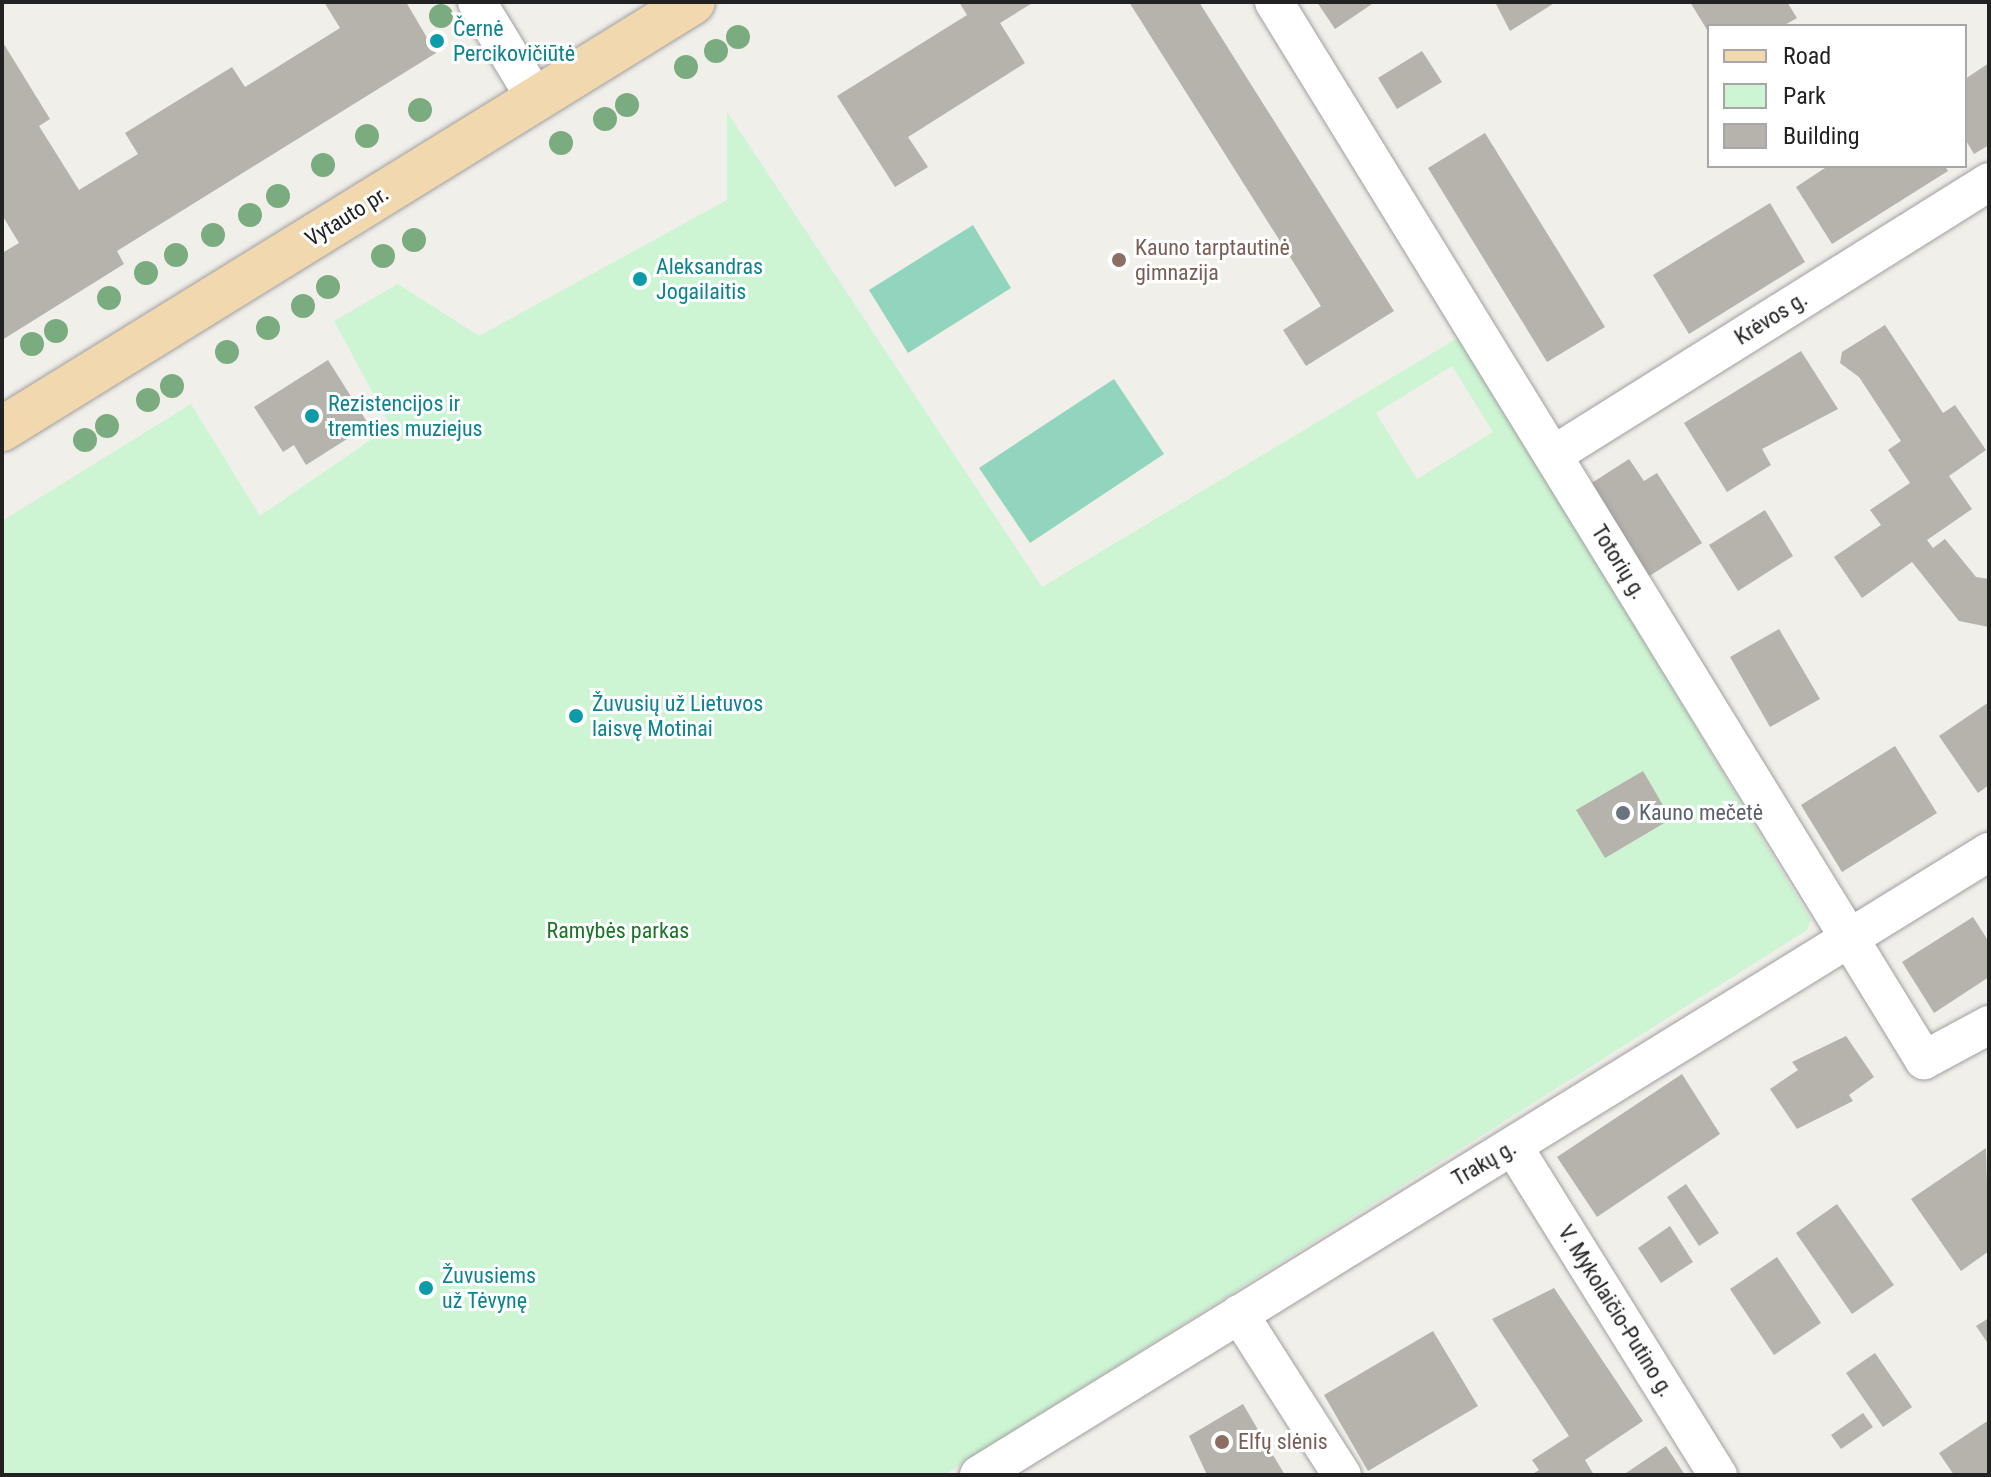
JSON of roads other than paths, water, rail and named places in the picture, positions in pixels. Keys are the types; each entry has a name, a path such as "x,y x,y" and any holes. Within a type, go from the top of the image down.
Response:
{"main road":[{"name":"Vytauto pr.","path":"2,429 693,2"}],"street":[{"path":"477,2 536,99"},
{"name":"Totorių g.","path":"1274,2 1924,1060 1989,1025"},
{"name":"Krėvos g.","path":"1553,455 1989,182"},
{"name":"Trakų g.","path":"979,1475 1851,940 1989,852"},
{"name":"V. Mykolaičio-Putino g.","path":"1513,1146 1718,1475"},
{"path":"1239,1314 1342,1475"}],"place":[{"name":"Černė Percikovičiūtė","path":"437,41"},
{"name":"Kauno tarptautinė gimnazija","path":"1119,260"},
{"name":"Aleksandras Jogailaitis","path":"640,279"},
{"name":"Rezistencijos ir tremties muziejus","path":"312,416"},
{"name":"Žuvusių už Lietuvos laisvę Motinai","path":"576,716"},
{"name":"Kauno mečetė","path":"1623,813"},
{"name":"Žuvusiems už Tėvynę","path":"426,1288"},
{"name":"Elfų slėnis","path":"1222,1442"}],"park label":[{"name":"Ramybės parkas","path":"618,931"}]}
